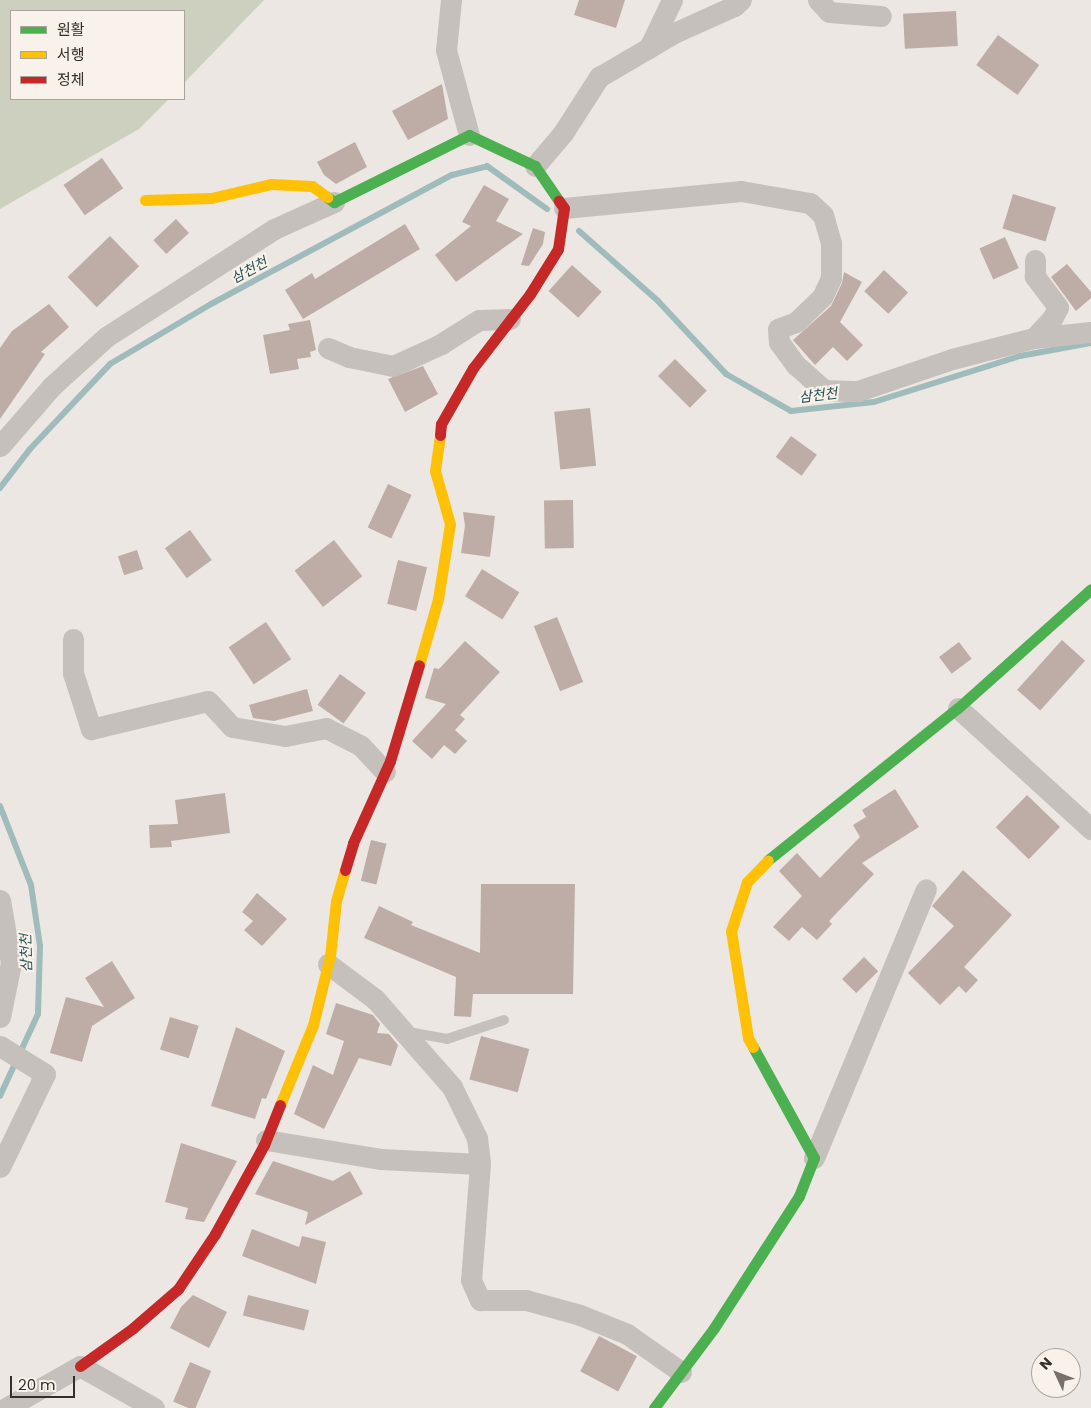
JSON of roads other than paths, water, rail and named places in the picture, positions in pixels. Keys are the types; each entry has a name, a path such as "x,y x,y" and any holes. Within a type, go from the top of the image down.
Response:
{"street":[{"path":"6,1408 80,1366 133,1328 178,1289 215,1234 266,1140 314,1025 328,964 336,901 353,843 385,772 438,599 450,524 435,471 441,424 473,368 510,319 558,249 564,208 535,166 469,135 446,50 451,0"},
{"path":"648,48 672,0"},
{"path":"535,166 563,132 599,77 674,33 734,6 741,0"},
{"path":"818,0 829,12 881,16"},
{"path":"0,446 52,386 106,337 274,229 334,202 469,135"},
{"path":"146,200 211,198 270,184 312,186 334,202"},
{"path":"564,208 741,191 770,194 810,203 823,215 826,224 831,243 831,278 822,297 803,316 796,322 778,329 779,342 796,365 824,390 858,391 952,359 1034,338 1091,332"},
{"path":"1034,338 1052,319 1058,306 1035,276 1035,260"},
{"path":"328,348 349,357 393,366 442,344 479,320 510,319"},
{"path":"814,1158 748,1038 731,931 747,882 780,846 958,708 1091,588"},
{"path":"73,639 72,673 91,729 208,701 232,727 284,736 326,728 361,746 385,772"},
{"path":"958,708 1091,829"},
{"path":"654,1408 714,1328 799,1196 926,889"},
{"path":"0,900 11,963 0,1017"},
{"path":"328,964 375,1000 452,1087 477,1138 480,1164 471,1280 480,1300 526,1300 580,1316 627,1334 681,1372"},
{"path":"0,1167 46,1074 3,1048"},
{"path":"266,1140 381,1159 480,1164"},
{"path":"80,1366 154,1408"}],"lane":[{"path":"402,1031 447,1039 504,1020"}],"waterway":[{"name":"삼천천","path":"0,488 30,449 110,364 211,304 452,175 487,166 547,209"},
{"name":"삼천천","path":"579,231 658,301 726,374 791,411 874,402 1020,356 1091,343"},
{"name":"삼천천","path":"0,806 31,885 40,946 38,1014 0,1096"}]}
